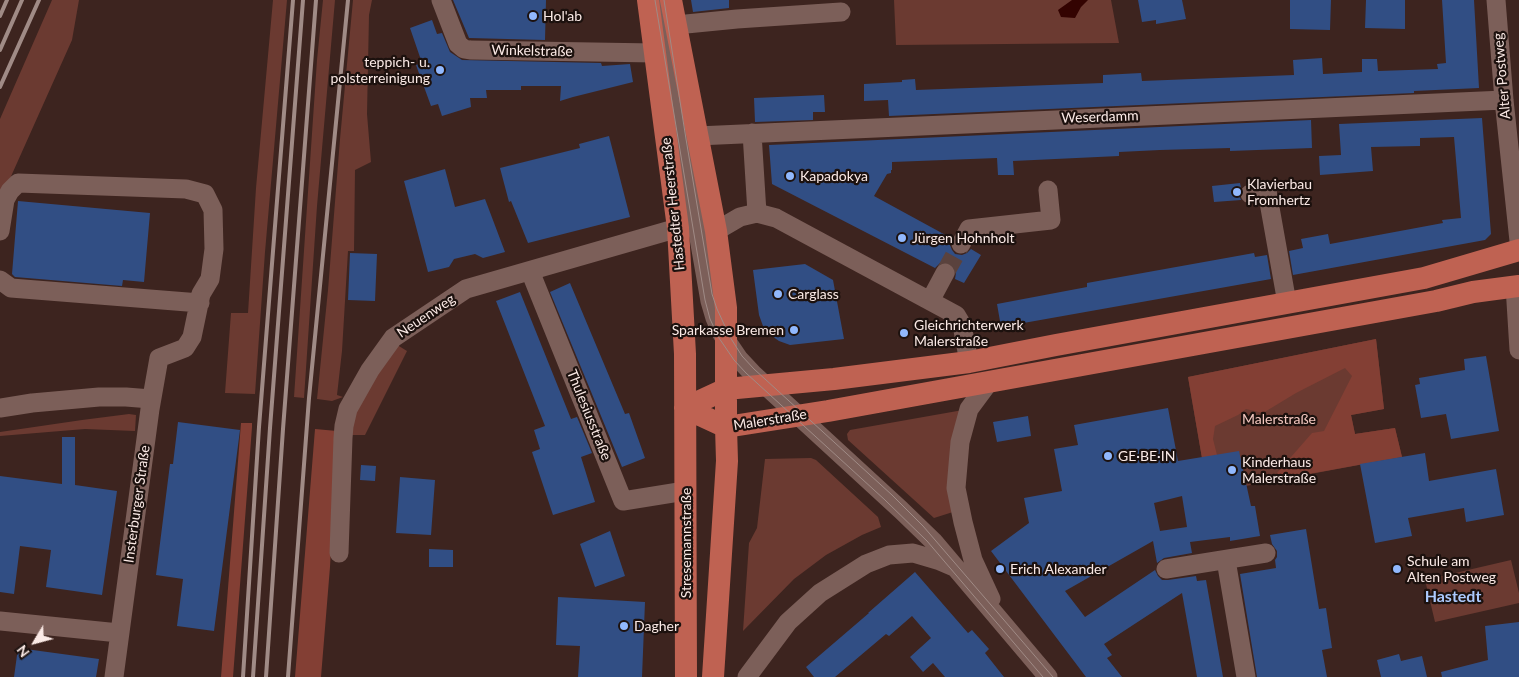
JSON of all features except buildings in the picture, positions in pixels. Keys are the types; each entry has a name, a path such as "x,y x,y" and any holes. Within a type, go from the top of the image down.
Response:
{"main road":[{"name":"Hastedter Heerstraße","path":"648,0 678,228 685,354 685,408"},
{"path":"672,0 716,231 726,308 726,478 713,677"},
{"path":"685,408 726,390 969,362 1424,278 1519,250"},
{"name":"Malerstraße","path":"685,408 726,427 989,382 1436,301 1473,292 1517,286"},
{"name":"Stresemannstraße","path":"685,408 686,677"}],"street":[{"name":"Winkelstraße","path":"441,0 458,44 464,49 655,53"},
{"path":"660,0 710,301 715,318 726,340 739,359 766,386 933,541 1048,677"},
{"name":"Alter Postweg","path":"1496,0 1504,100 1519,241"},
{"path":"676,26 737,19 841,12"},
{"name":"Weserdamm","path":"697,136 1504,100"},
{"path":"752,133 757,213"},
{"path":"0,231 6,200 10,191 18,183 186,189 205,194 213,210 214,249 210,279 202,294 200,304 11,288 0,280"},
{"path":"961,244 969,229 1051,220 1048,190"},
{"path":"1250,194 1267,191 1287,303"},
{"path":"716,231 740,217 757,213 776,218 956,315 962,325 969,362"},
{"name":"Neuenweg","path":"339,553 344,426 348,409 370,370 393,338 466,289 678,228"},
{"name":"Thulesiusstraße","path":"530,271 623,501 685,491"},
{"path":"930,301 945,273"},
{"path":"1517,286 1519,350"},
{"name":"Insterburger Straße","path":"114,677 159,358 184,348 192,337 200,304"},
{"path":"989,382 969,410 960,442 956,488 962,522 973,560 990,596 1012,634"},
{"path":"0,408 99,397 152,399"},
{"path":"747,677 788,622 820,593 866,564 889,555 913,553 956,568"},
{"path":"1166,570 1266,554"},
{"path":"1226,560 1246,677"},
{"path":"0,621 119,633"}],"green space":[{"path":"52,0 79,0 72,40 0,201 0,119"},
{"path":"273,0 287,0 265,252 255,394 225,393 231,313 248,313 256,188"},
{"path":"323,0 335,0 317,206 304,398 294,397 317,60"},
{"path":"353,0 372,0 369,15 367,114 371,162 355,170 354,251 348,251 342,351 337,395 343,397 332,401 317,399"},
{"path":"894,0 1111,0 1119,43 896,45"},
{"name":"Malerstraße","path":"1376,339 1384,409 1351,415 1355,434 1395,428 1402,457 1208,493 1188,377"},
{"path":"394,343 407,351 365,435 348,435 350,421"},
{"path":"963,410 953,512 934,518 848,440 847,434 850,430"},
{"path":"129,414 136,415 135,431 85,429 0,436 0,432"},
{"path":"811,458 816,460 878,517 881,527 826,555 794,579 743,631 749,543 757,528 765,459"},
{"path":"1511,560 1519,593 1519,603 1435,622 1425,580"}],"shaded area":[{"path":"1072,0 1088,0 1081,7 1075,18 1061,17 1058,10"},
{"name":"Malerstraße","path":"1376,339 1384,409 1351,415 1355,434 1395,428 1402,457 1270,481 1312,433 1324,431 1352,376 1345,368 1296,393 1263,413 1246,409 1215,426 1213,439 1217,455 1202,458 1188,377"},
{"path":"241,423 252,423 252,427 233,677 221,677"},
{"path":"315,429 337,431 330,567 321,677 295,677"}],"tunnel":[{"path":"945,273 961,244"}],"tram line":[{"path":"655,0 705,300 710,319 719,338 734,360 746,373 927,541 1043,677"},
{"path":"664,0 712,294 730,337 742,356 754,369 892,495 923,526 1053,677"}],"railway":[{"path":"0,16 7,0"},
{"path":"0,50 22,0"},
{"path":"0,87 39,0"},
{"path":"243,677 259,427 293,0"},
{"path":"253,677 303,0"},
{"path":"266,677 316,0"},
{"path":"288,677 309,398 348,0"}],"place":[{"name":"Hol'ab","path":"533,16"},
{"name":"teppich- u. polsterreinigung","path":"440,70"},
{"name":"Kapadokya","path":"790,176"},
{"name":"Klavierbau Fromhertz","path":"1237,192"},
{"name":"Jürgen Hohnholt","path":"902,238"},
{"name":"Carglass","path":"778,294"},
{"name":"Sparkasse Bremen","path":"794,330"},
{"name":"Gleichrichterwerk Malerstraße","path":"904,333"},
{"name":"GE·BE·IN","path":"1108,456"},
{"name":"Kinderhaus Malerstraße","path":"1232,470"},
{"name":"Erich Alexander","path":"1000,569"},
{"name":"Schule am Alten Postweg","path":"1397,569"},
{"name":"Dagher","path":"624,626"}],"district":[{"name":"Hastedt","path":"1453,597"}]}
